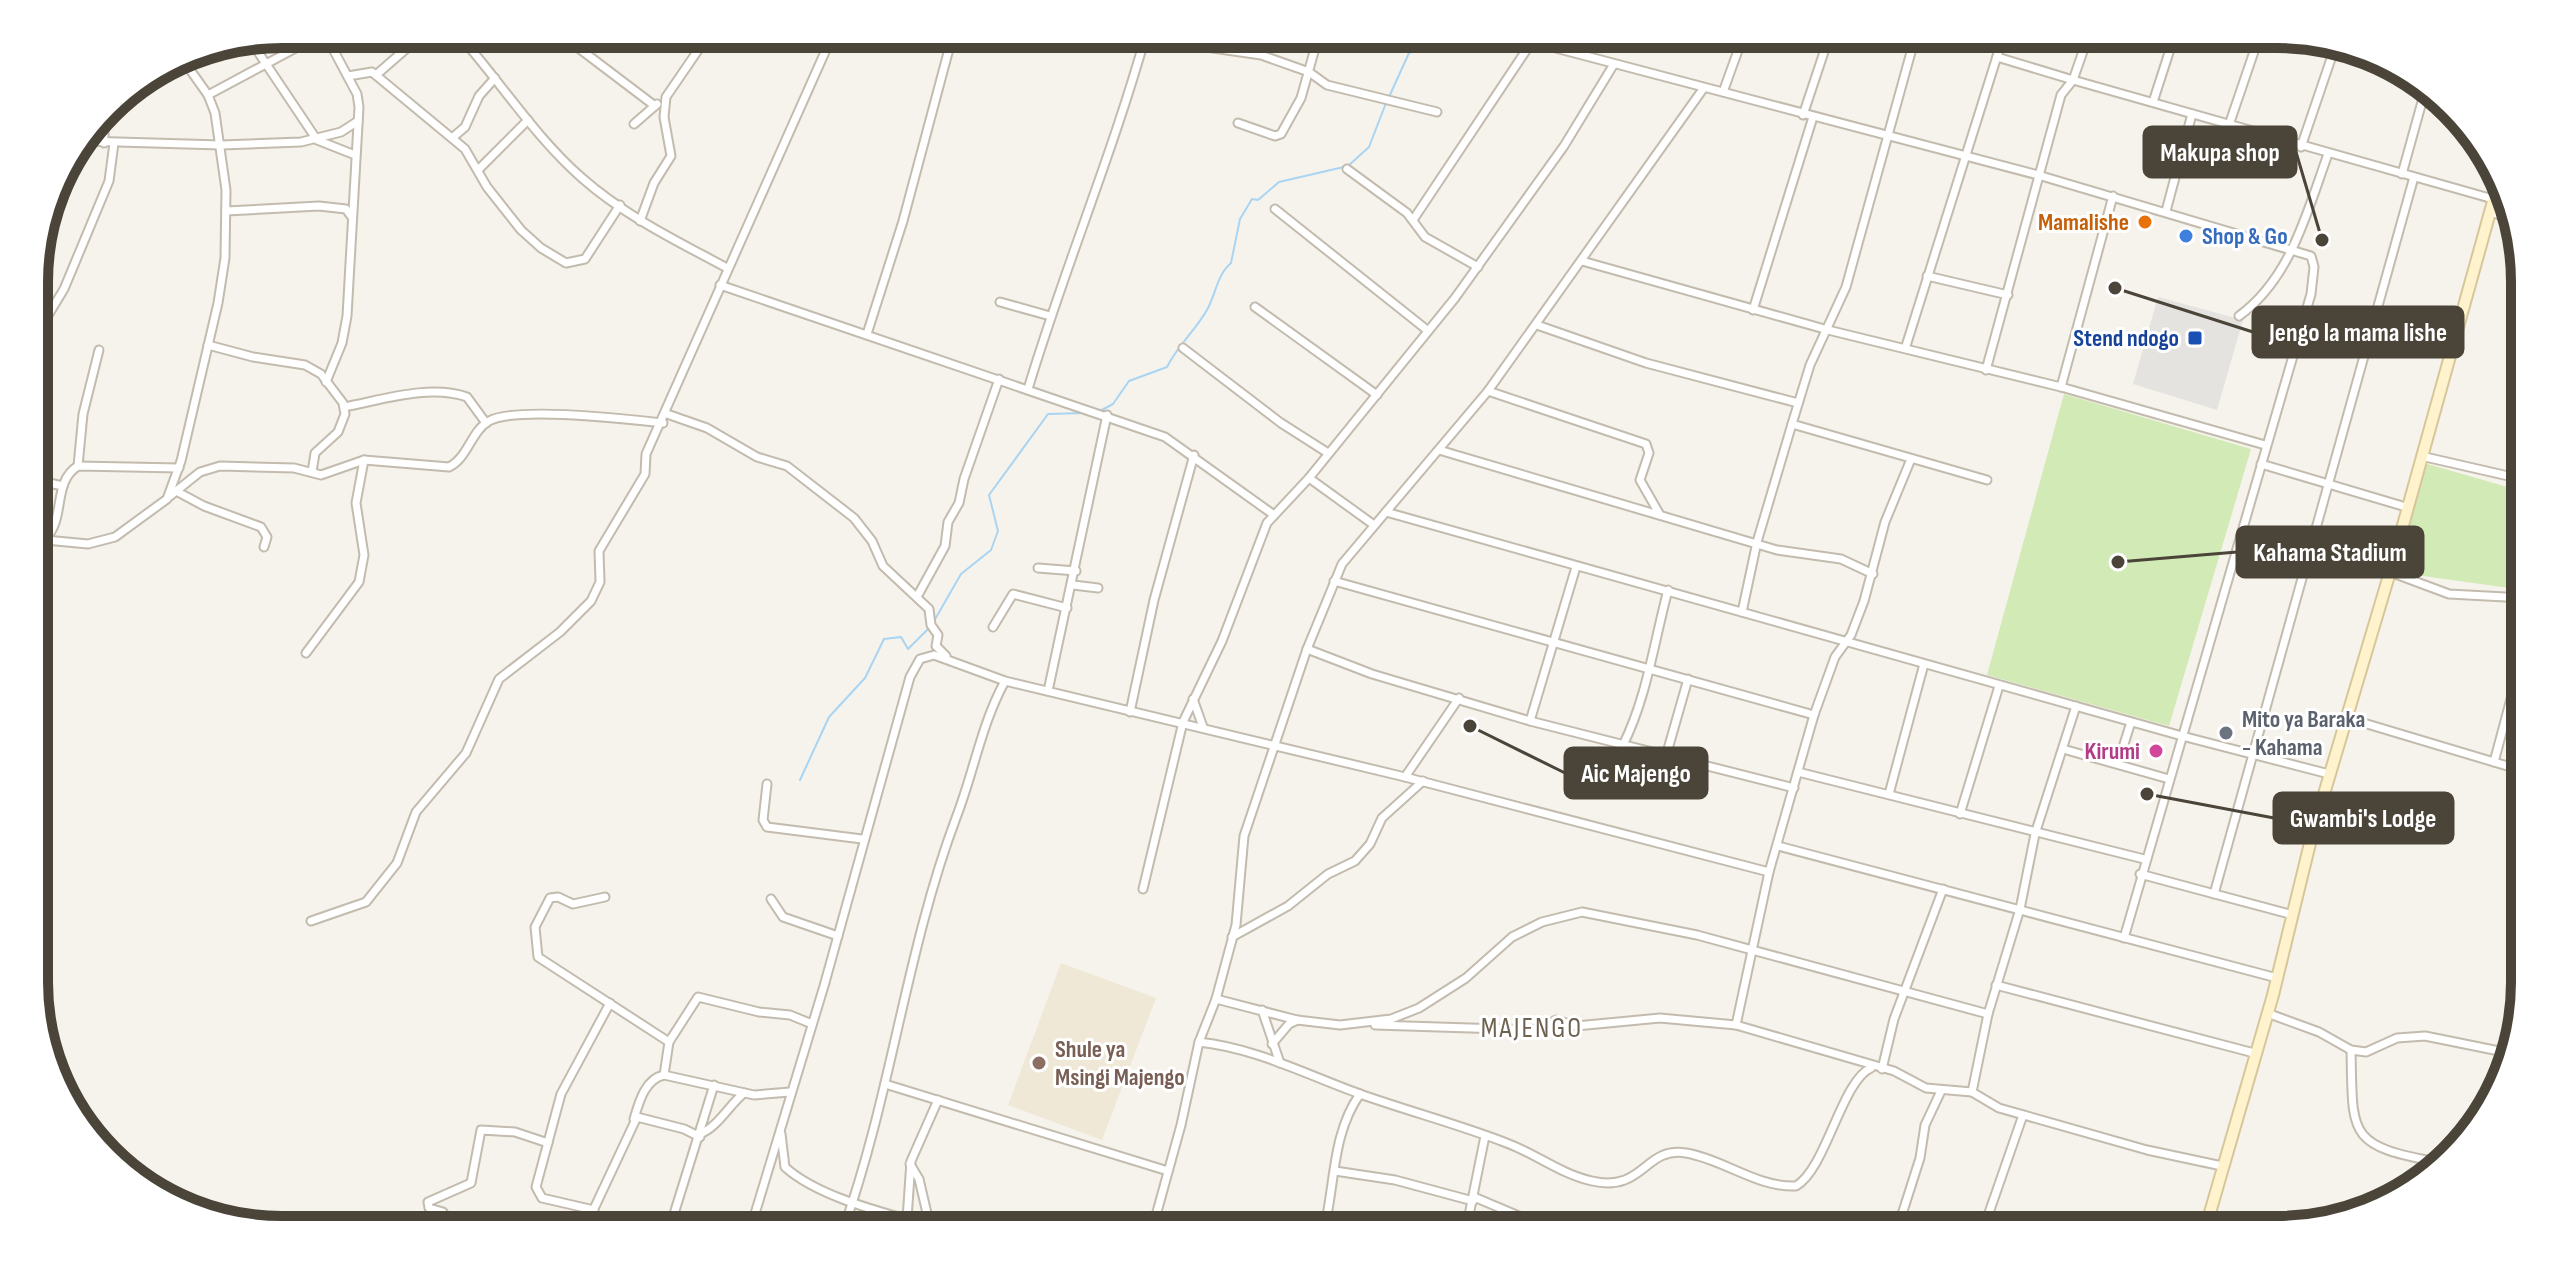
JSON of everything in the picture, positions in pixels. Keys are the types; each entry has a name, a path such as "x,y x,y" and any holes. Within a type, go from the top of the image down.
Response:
{"street":[{"path":"208,95 295,48"},
{"path":"326,382 344,332 358,121 357,94 331,48"},
{"path":"376,75 407,48"},
{"path":"470,48 528,120 581,177 640,221 727,268"},
{"path":"578,48 655,106"},
{"path":"634,124 667,94 699,48"},
{"path":"311,921 363,905 397,863 416,812 466,753 499,679 560,632 591,601 600,582 599,551 645,474 645,458 827,48"},
{"path":"867,334 903,221 949,48"},
{"path":"1028,389 1142,48"},
{"path":"1213,48 1261,55 1309,72 1336,88 1437,112"},
{"path":"1238,123 1275,136 1281,134 1295,114 1315,48"},
{"path":"1413,220 1527,48"},
{"path":"1567,48 1703,89 2038,175 2311,256 2314,282 2144,859 2124,938"},
{"path":"1723,92 1739,48"},
{"path":"1803,115 1825,48"},
{"path":"1742,612 1757,542 1798,403 1810,365 1846,287 1885,136 1912,48"},
{"path":"1906,346 2000,48"},
{"path":"1986,370 2061,95 2073,80 2084,48"},
{"path":"2153,102 2170,48"},
{"path":"2229,125 2255,48"},
{"path":"257,50 317,140 355,155"},
{"path":"2301,147 2332,55"},
{"path":"1997,57 2301,147 2493,199"},
{"path":"1143,889 1183,722 1222,641 1259,540 1274,515 1309,478 1478,267 1564,146 1614,64"},
{"path":"167,499 179,468 223,274 226,211 221,145 208,95 188,68"},
{"path":"348,76 368,71 376,75 465,149 487,187 521,230 541,248 566,263 573,265 585,259 620,205"},
{"path":"452,138 465,127 479,96 495,78"},
{"path":"1156,1216 1199,1042 1216,999 1240,906 1244,836 1278,745 1307,649 1342,564 1488,391 1703,89"},
{"path":"640,221 648,197 671,156 664,117 667,94"},
{"path":"2402,174 2423,99"},
{"path":"2166,211 2192,114"},
{"path":"1753,310 1813,117"},
{"path":"479,169 528,120"},
{"path":"95,142 221,145 317,140 358,121"},
{"path":"104,131 104,143"},
{"path":"49,314 64,289 109,181 114,143"},
{"path":"2239,316 2253,306 2293,250 2328,154"},
{"path":"1347,169 1413,220 1425,237 1478,267"},
{"path":"2214,894 2331,484 2414,177"},
{"path":"2209,1215 2277,978 2329,774 2390,572 2494,195"},
{"path":"2061,387 2113,196"},
{"path":"226,211 319,206 346,209 353,217"},
{"path":"1275,209 1427,330"},
{"path":"2490,212 2501,215"},
{"path":"1582,261 1828,330 1906,346 1986,370 2061,387 2265,445"},
{"path":"1927,276 2008,295"},
{"path":"720,285 1165,437 1274,515"},
{"path":"1000,302 1050,316"},
{"path":"1255,307 1377,395"},
{"path":"1537,325 1646,363 1798,403"},
{"path":"208,345 253,357 305,365 321,374 344,407 342,425 315,453 312,472"},
{"path":"1183,348 1281,423 1328,453"},
{"path":"78,466 83,414 99,350"},
{"path":"918,595 945,546 948,522 959,503 964,479 999,379"},
{"path":"1488,391 1646,444 1649,453 1640,480 1660,515"},
{"path":"344,407 427,392 445,393 467,397 486,423"},
{"path":"667,414 685,418 749,453 774,459 801,475 822,496 854,518 872,541 883,566 918,595 930,612 931,625 938,635 937,647 950,661"},
{"path":"1048,691 1107,415"},
{"path":"49,539 76,544 106,540 167,499 200,472 220,466 325,474 364,460 449,467 459,461 486,423 511,416 663,423"},
{"path":"1792,424 1987,480"},
{"path":"1439,450 1795,554 1841,559 1873,574"},
{"path":"1130,712 1154,600 1194,455"},
{"path":"2421,456 2511,477"},
{"path":"1736,1025 1750,948 1769,872 1814,715 1844,642 1851,635 1873,574 1885,522 1911,459"},
{"path":"306,653 359,582 364,555 356,503 364,460"},
{"path":"2261,464 2406,507"},
{"path":"49,533 58,517 63,486 71,471 78,466 179,468"},
{"path":"1309,478 1374,525"},
{"path":"49,483 63,486"},
{"path":"176,491 204,506 261,527 267,537 264,547"},
{"path":"1386,512 1999,686 2329,774"},
{"path":"1530,721 1576,567"},
{"path":"1038,568 1076,571"},
{"path":"2390,572 2449,594 2511,597"},
{"path":"1334,581 1814,715"},
{"path":"1073,585 1098,588"},
{"path":"1623,745 1643,701 1647,667 1668,590"},
{"path":"993,627 1013,594 1067,608"},
{"path":"1307,649 1372,674 1530,721 1794,788"},
{"path":"755,1216 914,667 929,655 1005,681 1423,781 1769,872"},
{"path":"1889,794 1924,664"},
{"path":"1666,756 1688,679"},
{"path":"848,1216 885,1084 941,859 979,740 1005,681"},
{"path":"1960,814 1999,686"},
{"path":"1405,777 1459,698"},
{"path":"2494,762 2511,698"},
{"path":"1193,699 1203,727"},
{"path":"1972,1092 1988,1014 2020,909 2035,834 2076,706"},
{"path":"2347,718 2511,767"},
{"path":"2118,763 2131,722"},
{"path":"2063,749 2169,779"},
{"path":"1798,772 2144,859"},
{"path":"1232,937 1279,912 1328,874 1355,861 1370,844 1382,818 1423,781"},
{"path":"767,784 763,820 767,827 862,839"},
{"path":"1778,846 2277,978"},
{"path":"2140,874 2293,915"},
{"path":"1882,1069 1904,991 1943,889"},
{"path":"605,897 573,904 558,897 550,898 535,933 540,959 669,1042"},
{"path":"771,899 783,917 838,936"},
{"path":"1350,1024 1391,1019 1419,1008 1466,978 1512,937 1542,922 1577,912 1660,926 1750,948 1988,1014"},
{"path":"1996,985 2254,1053"},
{"path":"664,1075 669,1042 694,1000 702,996 759,1012 790,1015 812,1024"},
{"path":"1216,999 1297,1020 1350,1024 1538,1030 1556,1020 1585,1026 1660,1018 1736,1025 1899,1073 1926,1088 1972,1092 1999,1108 2147,1150 2222,1166"},
{"path":"594,1210 537,1194 561,1094 610,1003"},
{"path":"1262,1010 1280,1063"},
{"path":"2267,1013 2319,1032 2351,1050 2371,1052 2397,1038 2425,1036 2501,1051"},
{"path":"1272,1044 1289,1024 1297,1020"},
{"path":"1199,1042 1225,1044 1280,1063 1524,1150 1574,1177 1605,1184 1625,1182 1661,1156 1684,1152 1781,1185 1796,1186 1806,1178 1841,1116 1855,1079 1872,1067"},
{"path":"2351,1050 2352,1111 2359,1132 2378,1146 2429,1160"},
{"path":"591,1216 647,1086 656,1077 664,1075 744,1093 790,1092"},
{"path":"885,1084 1168,1171"},
{"path":"674,1216 714,1085"},
{"path":"1902,1215 1920,1158 1925,1125 1941,1091"},
{"path":"700,1136 713,1127 725,1109 744,1093"},
{"path":"1327,1215 1349,1109 1360,1094"},
{"path":"907,1216 910,1164 938,1100"},
{"path":"1988,1215 2023,1115"},
{"path":"634,1120 645,1117 700,1136"},
{"path":"445,1216 443,1212 429,1208 428,1202 471,1183 479,1132 485,1129 515,1132 548,1143"},
{"path":"780,1129 785,1167 810,1184 896,1216"},
{"path":"1470,1215 1485,1136"},
{"path":"910,1164 919,1179 928,1216"},
{"path":"767,1178 785,1167"},
{"path":"1335,1171 1395,1180 1474,1199 1515,1215"}],"shaded area":[{"path":"2158,297 2243,320 2217,410 2133,384"},
{"path":"1061,963 1156,998 1102,1140 1008,1105"}],"green space":[{"path":"2064,394 2251,449 2169,726 1987,675"},
{"path":"2424,463 2511,488 2511,588 2408,574 2401,564"}],"waterway":[{"path":"1389,97 1409,53 1421,48"},
{"path":"1098,412 1113,404 1129,381 1167,367 1204,316 1220,279 1231,263 1240,219 1252,199 1258,200 1279,182 1348,166 1369,147 1386,103"},
{"path":"934,621 961,574 991,550 998,531 989,495 1048,414 1084,413"},
{"path":"800,780 829,717 865,678 884,639 901,637 908,649 931,626"}],"place":[{"name":"Mamalishe","path":"2145,222"},
{"name":"Shop & Go","path":"2186,236"},
{"name":"Makupa shop","path":"2322,240"},
{"name":"Jengo la mama lishe","path":"2115,288"},
{"name":"Stend ndogo","path":"2195,338"},
{"name":"Kahama Stadium","path":"2118,562"},
{"name":"Aic Majengo","path":"1470,726"},
{"name":"Mito ya Baraka - Kahama","path":"2226,733"},
{"name":"Kirumi","path":"2156,751"},
{"name":"Gwambi's Lodge","path":"2147,794"},
{"name":"Shule ya Msingi Majengo","path":"1039,1063"}],"district":[{"name":"MAJENGO","path":"1532,1028"}]}
